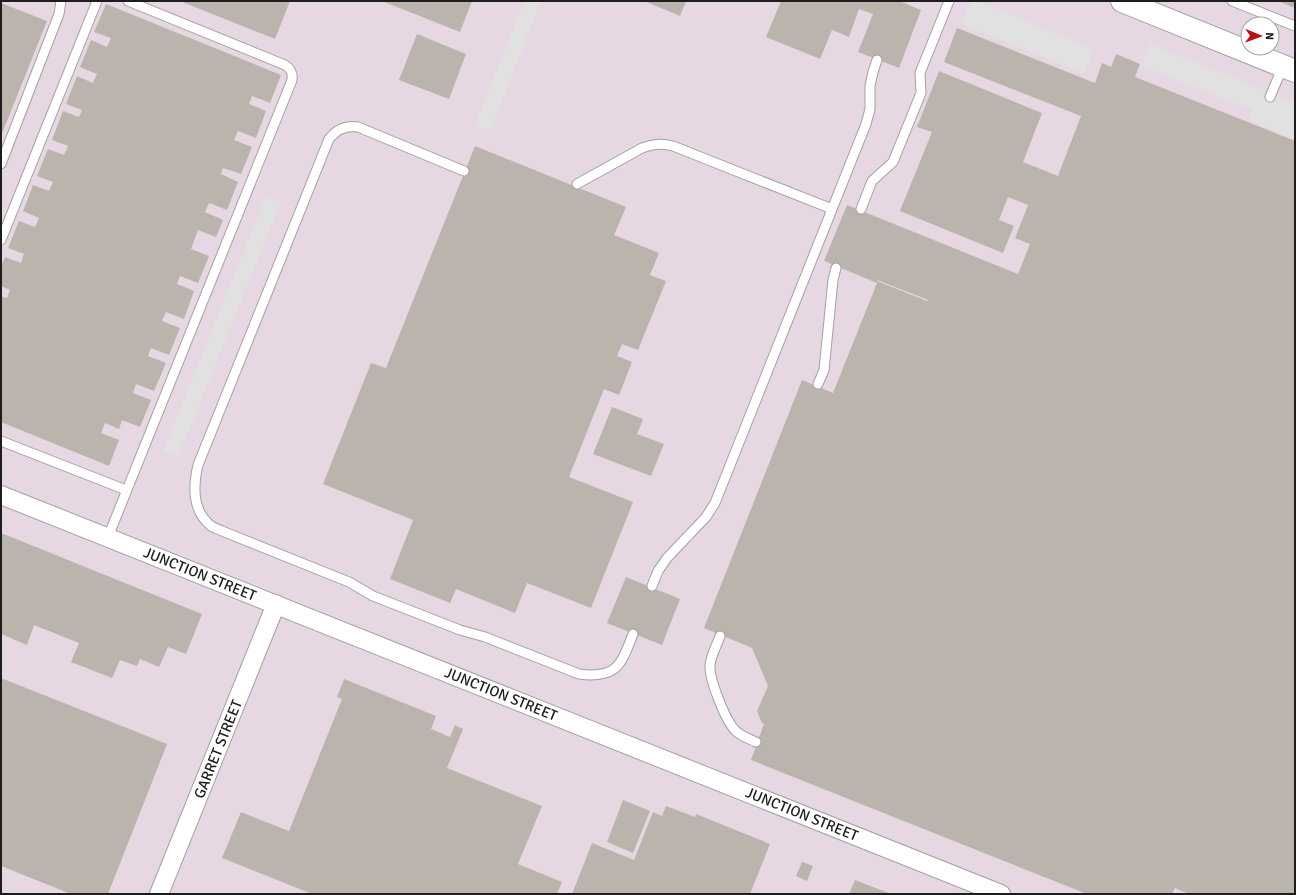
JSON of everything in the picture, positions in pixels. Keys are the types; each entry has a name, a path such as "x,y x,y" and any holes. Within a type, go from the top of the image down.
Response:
{"street":[{"path":"1122,1 1289,68"},
{"name":"JUNCTION STREET","path":"1,495 1001,894"},
{"name":"GARRET STREET","path":"159,894 276,604"}],"lane":[{"path":"1,164 60,14 61,1"},
{"path":"1,240 96,1"},
{"path":"108,537 293,75 291,70 285,65 128,1"},
{"path":"861,209 872,181 893,162 921,93 920,73 949,1"},
{"path":"1232,1 1295,26"},
{"path":"652,586 658,571 667,558 706,517 715,504 866,124 870,109 870,86 877,60"},
{"path":"1270,97 1289,68"},
{"path":"464,171 358,127 345,127 333,134 329,139 198,465 194,491 200,514 211,525 222,531 349,582 380,599 460,630 485,637 579,674 590,676 600,675 618,666 623,660 633,634"},
{"path":"577,184 642,148 652,144 663,144 673,146 832,209"},
{"path":"818,384 824,370 833,280 836,268"},
{"path":"1,441 126,490"},
{"path":"720,636 710,664 712,680 732,727 744,737 756,742"}],"shaded area":[{"path":"1,1 1295,1 1295,894 1,894"},
{"path":"524,1 541,1 490,131 475,125"},
{"path":"971,1 977,1 1094,49 1084,74 962,24"},
{"path":"1150,44 1295,102 1295,139 1249,120 1252,110 1141,66"},
{"path":"266,196 281,202 178,457 163,451"}],"building":[{"path":"180,1 290,1 275,39"},
{"path":"382,1 472,1 460,32"},
{"path":"644,1 686,1 680,16"},
{"path":"781,1 899,1 921,10 899,68 858,52 873,14 859,9 849,37 832,30 820,59 766,37"},
{"path":"1278,1 1295,1 1295,8"},
{"path":"1,3 47,21 1,136"},
{"path":"106,4 281,75 270,103 252,96 249,104 266,111 256,138 238,131 234,140 252,147 241,174 223,168 221,174 238,182 227,210 209,203 205,212 223,220 216,237 198,230 191,249 209,256 198,283 180,276 177,284 194,291 184,319 166,312 162,321 180,328 169,355 151,348 148,356 166,363 154,391 136,384 133,393 151,400 140,427 122,420 119,429 105,423 101,433 119,440 109,466 1,422 1,296 7,298 10,290 1,286 1,266 5,257 21,263 24,254 8,248 19,221 35,227 39,218 23,211 33,185 49,191 53,182 37,176 48,149 64,155 68,146 52,140 63,111 79,117 82,110 66,104 77,76 93,83 97,74 80,67 91,40 107,47 111,38 94,32"},
{"path":"957,28 1095,83 1102,63 1111,67 1116,54 1140,64 1135,77 1295,141 1295,894 1189,894 1175,888 1172,894 1087,894 751,760 764,724 762,723 757,711 768,686 752,648 704,628 802,380 833,393 877,283 824,261 847,205 1018,274 1030,244 1015,238 1028,205 1008,197 999,220 1014,226 1003,253 900,211 932,132 917,127 939,71 1042,113 1023,162 1058,176 1081,116 944,62","holes":["877,280 928,300 927,301"]},
{"path":"417,34 466,54 449,99 399,80"},
{"path":"475,146 626,207 614,235 659,253 650,275 666,281 638,350 622,344 617,356 632,362 619,395 604,389 569,477 633,502 591,608 527,583 515,613 456,589 450,603 390,579 413,520 323,484 371,363 386,368"},
{"path":"612,407 643,419 637,434 664,444 651,476 593,454"},
{"path":"1,533 202,614 186,654 168,647 159,667 140,659 137,666 120,660 112,678 71,662 79,643 34,625 27,645 1,634"},
{"path":"626,577 680,599 662,645 607,623"},
{"path":"1,678 167,744 108,894 71,894 1,866"},
{"path":"344,679 436,716 431,729 450,737 455,725 463,729 447,768 542,806 518,864 562,882 557,894 312,894 222,858 241,812 289,831 342,699 337,697"},
{"path":"623,800 650,811 633,853 607,842"},
{"path":"666,806 695,817 696,814 770,844 750,894 572,894 592,843 634,860 653,812 662,816"},
{"path":"802,862 813,866 807,881 796,876"},
{"path":"855,880 891,894 849,894"}]}
